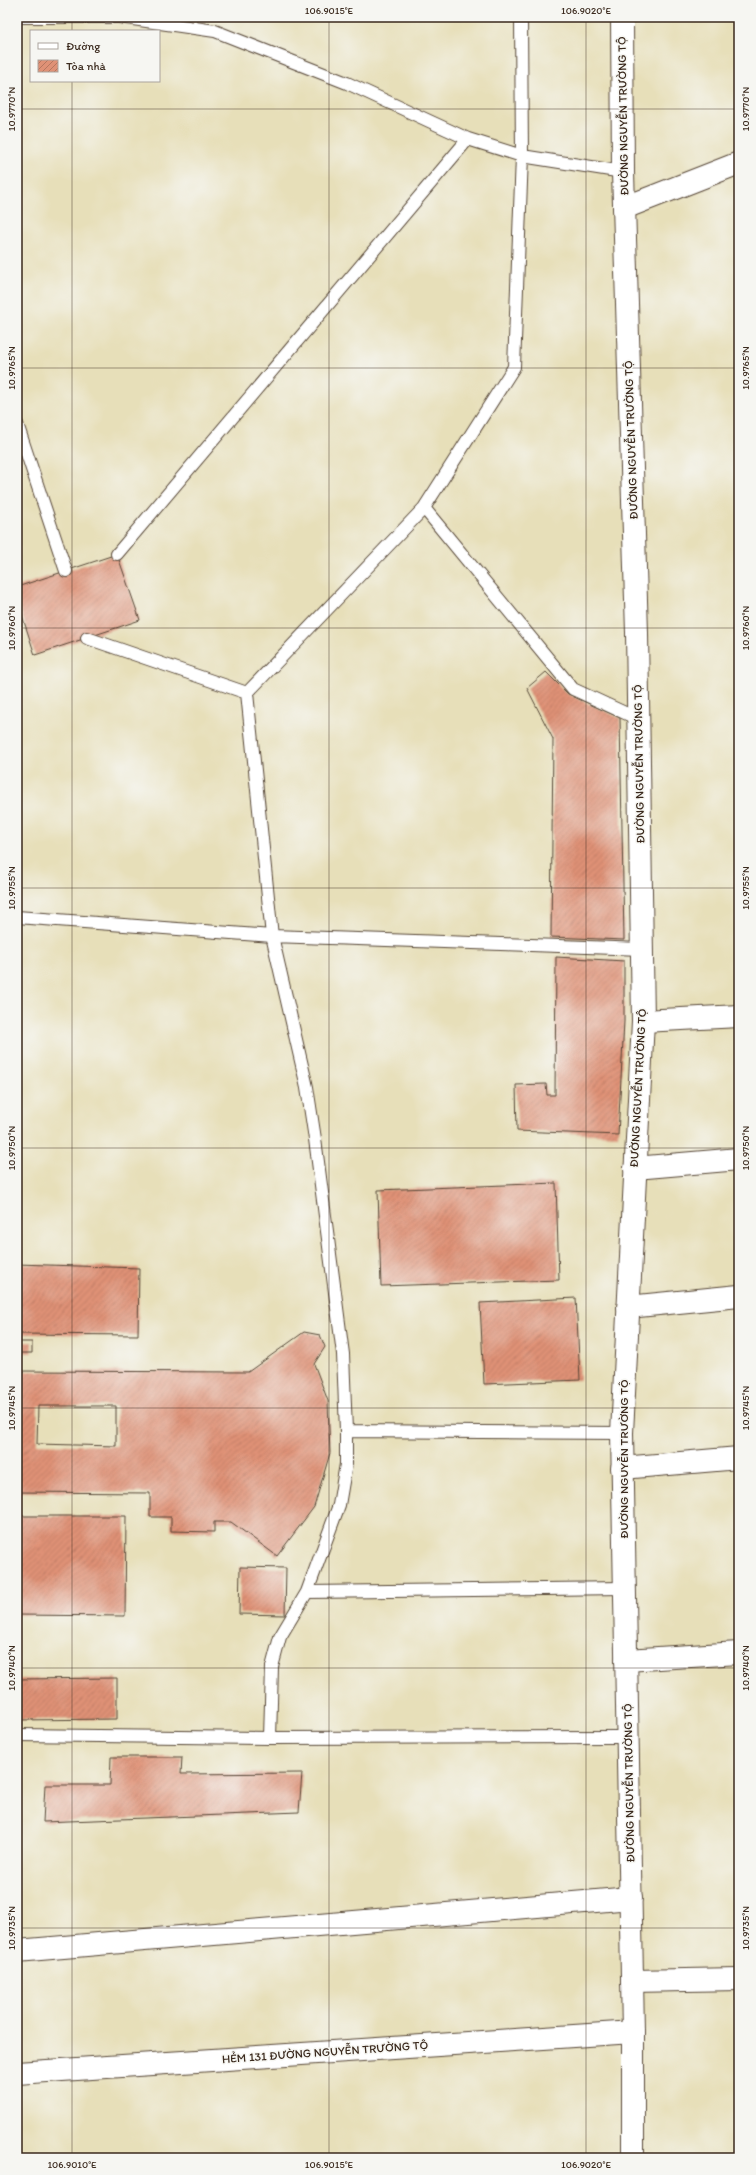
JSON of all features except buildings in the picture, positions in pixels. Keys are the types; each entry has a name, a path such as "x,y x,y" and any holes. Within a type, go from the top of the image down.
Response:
{"main road":[{"name":"ĐƯỜNG NGUYỄN TRƯỜNG TỘ","path":"622,17 623,172 638,719 643,1021 622,1432 631,1898 633,2158"},
{"path":"624,208 739,162"},
{"path":"643,1021 739,1016"},
{"path":"635,1168 739,1159"},
{"path":"628,1307 739,1296"},
{"path":"622,1468 739,1458"},
{"path":"626,1660 739,1653"},
{"path":"17,1951 631,1898"},
{"path":"632,1982 739,1980"},
{"name":"HẺM 131 ĐƯỜNG NGUYỄN TRƯỜNG TỘ","path":"17,2072 633,2032"}],"lane":[{"path":"17,17 119,17 215,31 347,83 468,139 522,156 623,172"},
{"path":"270,1738 272,1668 280,1637 307,1592 339,1505 346,1464 346,1432 343,1354 315,1139 307,1087 272,936 247,693 424,508 514,367 522,156 521,17"},
{"path":"117,554 468,139"},
{"path":"17,424 66,571"},
{"path":"424,508 573,689 638,719"},
{"path":"87,638 247,693"},
{"path":"17,917 272,936 642,949"},
{"path":"346,1432 622,1432"},
{"path":"307,1592 625,1588"},
{"path":"17,1735 270,1738 628,1737"}]}
